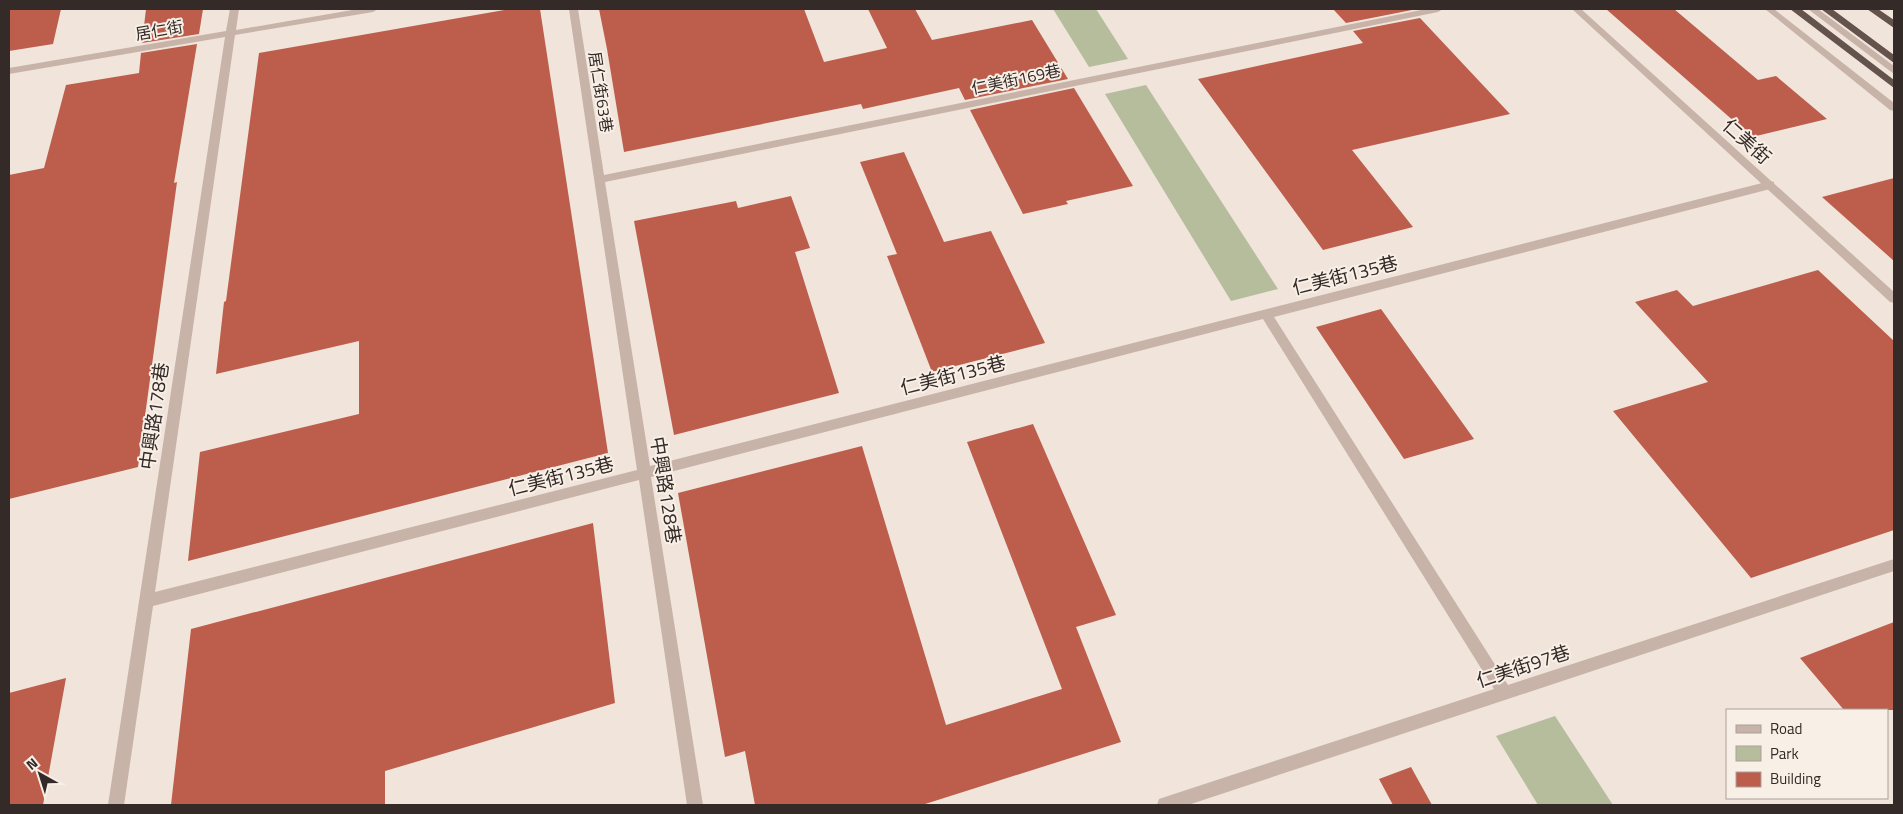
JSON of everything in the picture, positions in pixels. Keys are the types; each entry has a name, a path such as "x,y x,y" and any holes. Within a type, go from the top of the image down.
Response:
{"highway":[{"path":"1794,9 1894,85"},
{"path":"1826,9 1894,60"},
{"path":"1872,9 1894,25"}],"street":[{"name":"中興路178巷","path":"116,805 234,9"},
{"name":"居仁街","path":"9,71 373,9"},
{"name":"居仁街63巷","path":"573,9 599,180"},
{"name":"仁美街169巷","path":"599,180 1438,9"},
{"name":"仁美街","path":"1576,9 1894,299"},
{"path":"1769,9 1894,108"},
{"path":"1813,9 1894,71"},
{"name":"中興路128巷","path":"599,180 695,805"},
{"name":"仁美街135巷","path":"146,601 1770,185"},
{"path":"1266,314 1505,693"},
{"name":"仁美街97巷","path":"1165,805 1894,565"}],"green space":[{"path":"1053,9 1096,9 1128,59 1089,67"},
{"path":"1146,85 1278,289 1231,301 1105,94"},
{"path":"1555,716 1613,805 1538,805 1496,736"}],"building":[{"path":"9,9 61,9 53,44 9,51"},
{"path":"146,9 203,9 199,34 142,43"},
{"path":"510,9 540,9 608,453 188,561 200,452 359,414 359,341 216,374 224,302 226,301 259,53"},
{"path":"599,9 804,9 824,62 887,48 868,9 915,9 932,40 1032,20 1068,79 965,100 959,88 863,109 861,104 624,152"},
{"path":"1333,9 1411,9 1412,10 1346,23"},
{"path":"1606,9 1674,9 1758,80 1776,76 1827,119 1752,137"},
{"path":"1420,18 1510,114 1352,150 1413,227 1323,250 1198,79 1363,43 1353,31"},
{"path":"197,44 174,183 177,182 138,467 9,499 9,175 44,168 66,85 139,73 141,53"},
{"path":"1074,88 1133,186 1066,201 1068,204 1023,214 970,110"},
{"path":"904,152 944,242 991,231 1045,343 932,372 887,256 897,254 860,162"},
{"path":"1894,178 1894,261 1822,197"},
{"path":"791,196 810,248 795,252 839,393 674,435 634,221 736,201 738,208"},
{"path":"1818,270 1894,341 1894,530 1751,578 1613,411 1708,382 1635,302 1677,290 1693,306"},
{"path":"1381,309 1474,439 1404,459 1316,327"},
{"path":"1033,424 1116,615 1076,627 1121,742 922,805 755,805 745,751 725,757 678,493 862,446 946,725 1062,689 967,442"},
{"path":"593,523 615,703 385,771 385,805 171,805 191,629"},
{"path":"1894,622 1894,710 1843,709 1800,658"},
{"path":"66,678 43,805 9,805 9,693"},
{"path":"1411,767 1432,805 1393,805 1379,779"}]}
